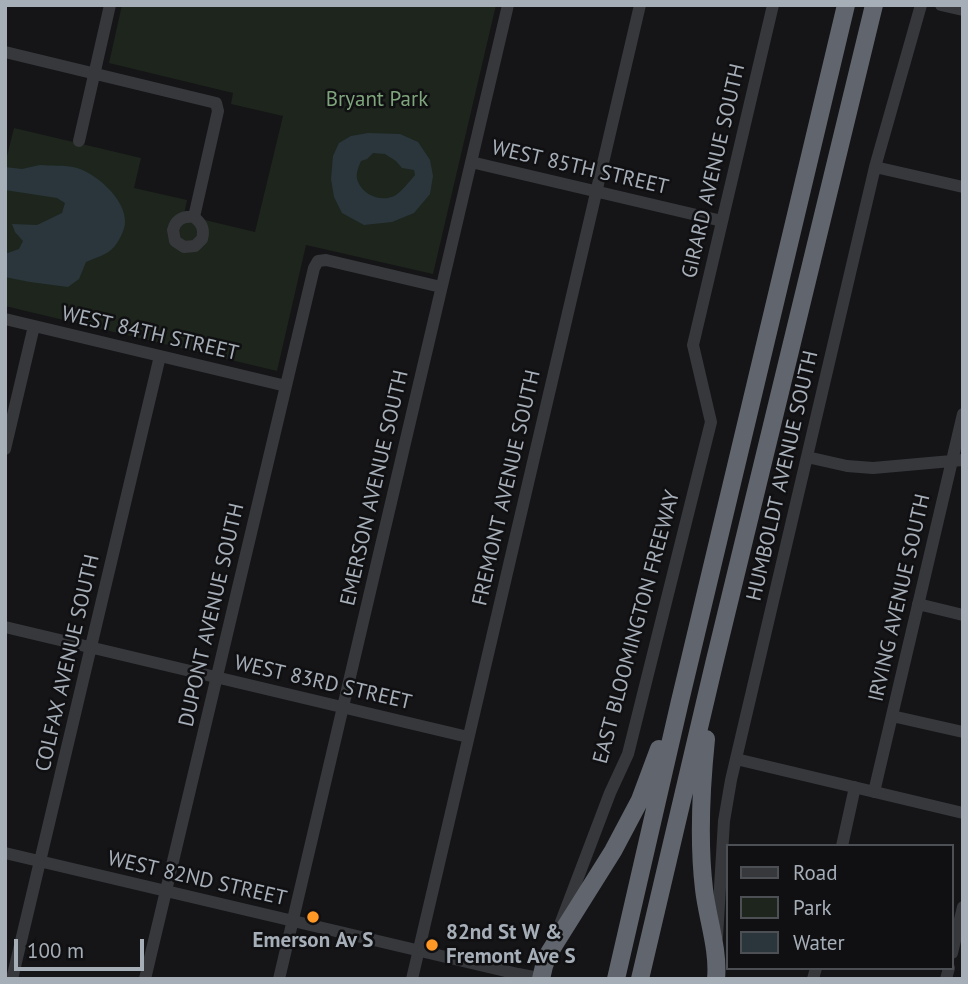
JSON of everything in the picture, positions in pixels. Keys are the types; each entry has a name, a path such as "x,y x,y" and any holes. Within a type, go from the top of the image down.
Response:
{"highway":[{"path":"616,979 846,5"},
{"path":"640,979 874,5"},
{"path":"714,664 702,781 701,818 704,888 717,973"},
{"path":"542,979 549,954 613,851 640,800 680,701"}],"street":[{"path":"79,141 110,5"},
{"name":"EMERSON AVENUE SOUTH","path":"279,979 508,5"},
{"name":"FREMONT AVENUE SOUTH","path":"412,979 640,5"},
{"name":"GIRARD AVENUE SOUTH","path":"693,345 772,5"},
{"name":"HUMBOLDT AVENUE SOUTH","path":"717,973 724,821 736,759 875,167 921,5"},
{"path":"941,5 963,10"},
{"path":"5,52 216,103 218,111 194,217"},
{"name":"WEST 85TH STREET","path":"471,162 722,221"},
{"path":"875,167 963,187"},
{"name":"DUPONT AVENUE SOUTH","path":"145,979 314,268 318,261 326,260 441,287"},
{"name":"WEST 84TH STREET","path":"5,319 286,386"},
{"path":"5,449 34,326"},
{"name":"EAST BLOOMINGTON FREEWAY","path":"549,954 610,793 628,754 711,422 693,345"},
{"name":"COLFAX AVENUE SOUTH","path":"12,979 160,356"},
{"name":"IRVING AVENUE SOUTH","path":"874,792 918,604 957,461 963,414"},
{"path":"807,457 847,466 873,468 957,461"},
{"path":"918,604 963,615"},
{"name":"WEST 83RD STREET","path":"5,627 468,737"},
{"path":"892,716 963,732"},
{"path":"736,759 963,813"},
{"path":"842,844 855,787"},
{"name":"WEST 82ND STREET","path":"5,853 542,979"},
{"path":"954,945 963,907"}],"green space":[{"name":"Bryant Park","path":"122,5 496,5 433,274 306,245 277,371 5,306 5,157 14,128 141,158 134,188 187,200 184,215 255,232 283,116 231,104 233,93 109,63"}],"water":[{"path":"368,133 400,134 418,142 430,160 433,176 430,194 414,213 392,222 364,225 342,213 334,197 331,179 333,156 339,143 351,136","holes":["373,153 385,154 402,168 414,170 415,175 396,195 374,197 358,182 358,169 361,161"]},
{"path":"40,165 73,167 90,174 115,196 124,213 124,228 116,245 86,262 79,279 68,287 5,277 5,254 19,249 23,241 12,224 37,225 62,213 65,203 57,198 5,190 5,167 22,169"}],"place":[{"name":"Emerson Av S","path":"313,917"},
{"name":"82nd St W & Fremont Ave S","path":"432,945"}]}
